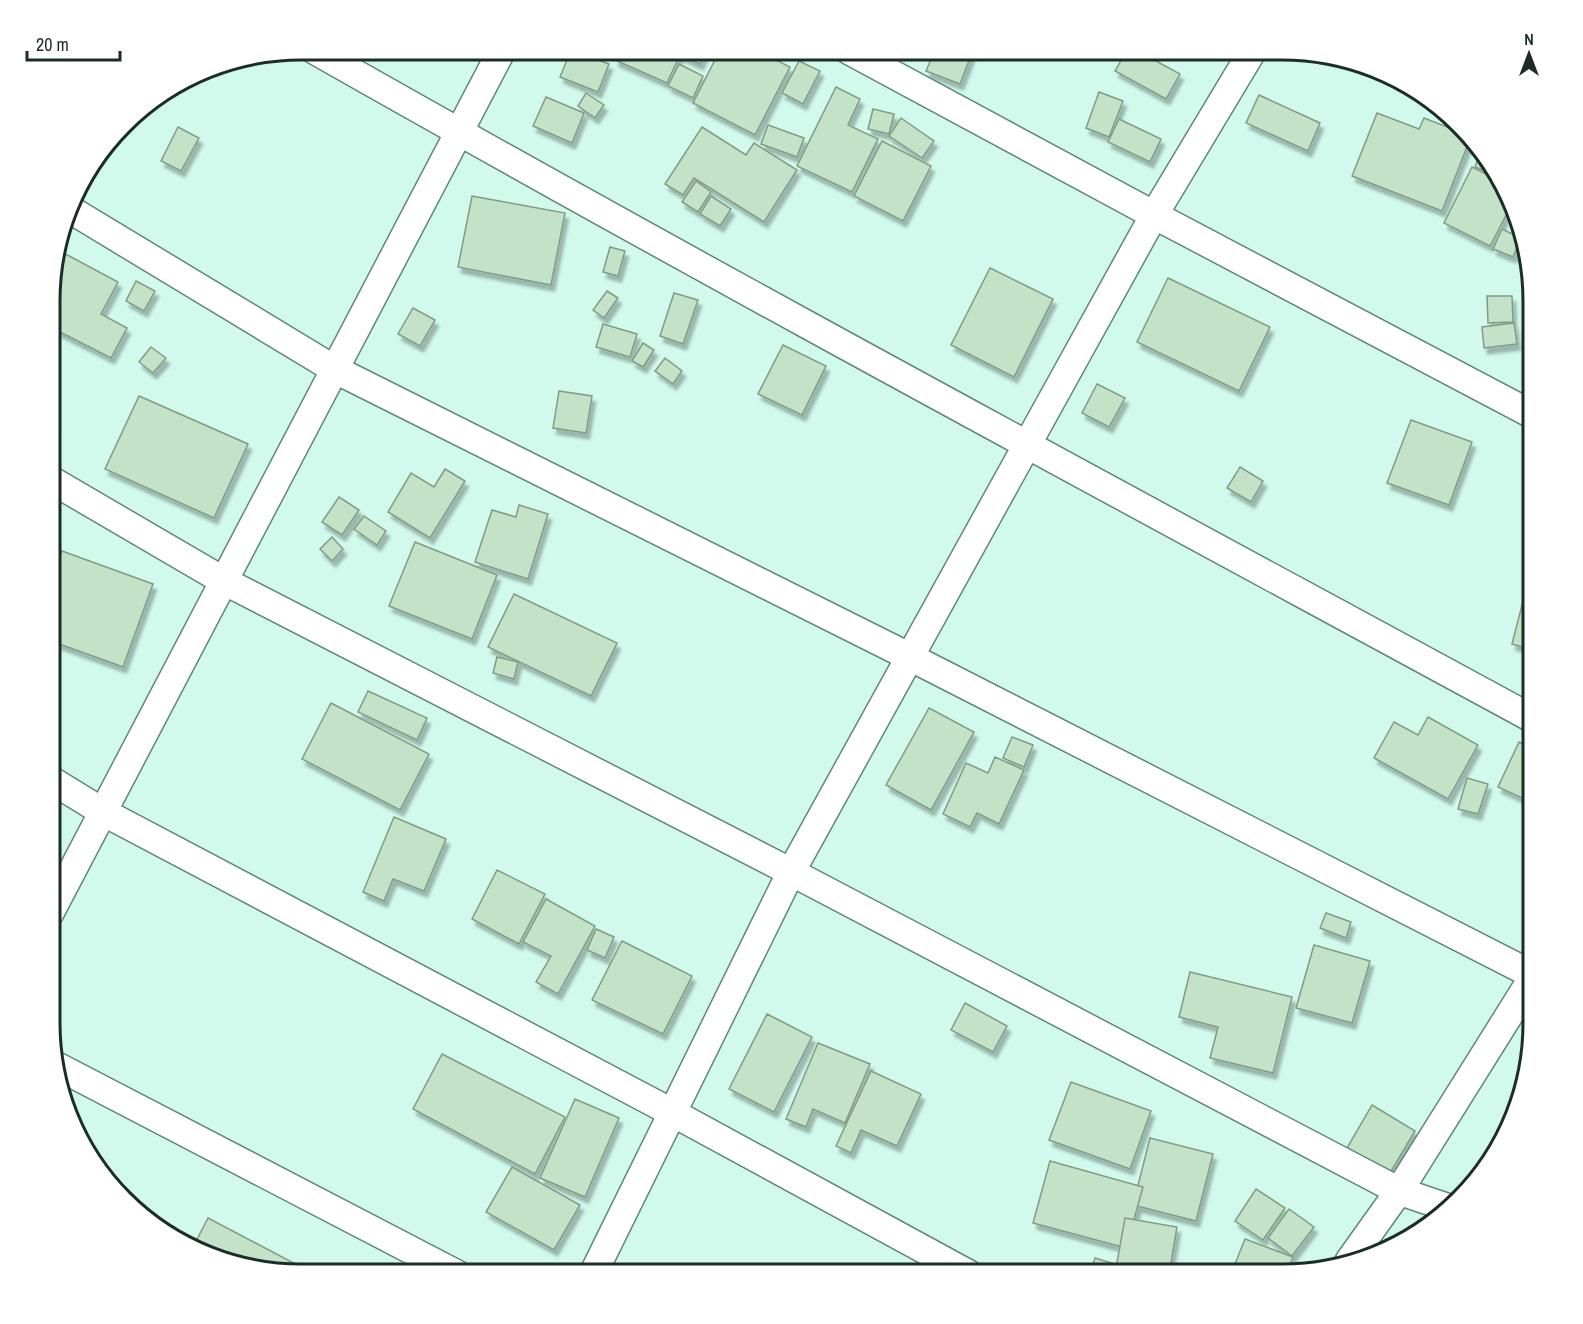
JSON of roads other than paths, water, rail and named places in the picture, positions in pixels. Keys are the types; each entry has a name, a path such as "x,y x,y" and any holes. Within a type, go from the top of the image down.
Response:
{"street":[{"path":"332,60 458,132 1523,714"},
{"path":"60,894 497,60"},
{"path":"867,60 1154,215 1523,409"},
{"path":"599,1264 791,872 1154,215 1247,60"},
{"path":"76,213 334,369 910,657 1523,971"},
{"path":"60,485 224,581 791,872 1399,1191 1440,1205"},
{"path":"60,786 103,812 673,1113 951,1264"},
{"path":"1355,1253 1399,1191 1523,992"},
{"path":"65,1070 438,1264"}]}
